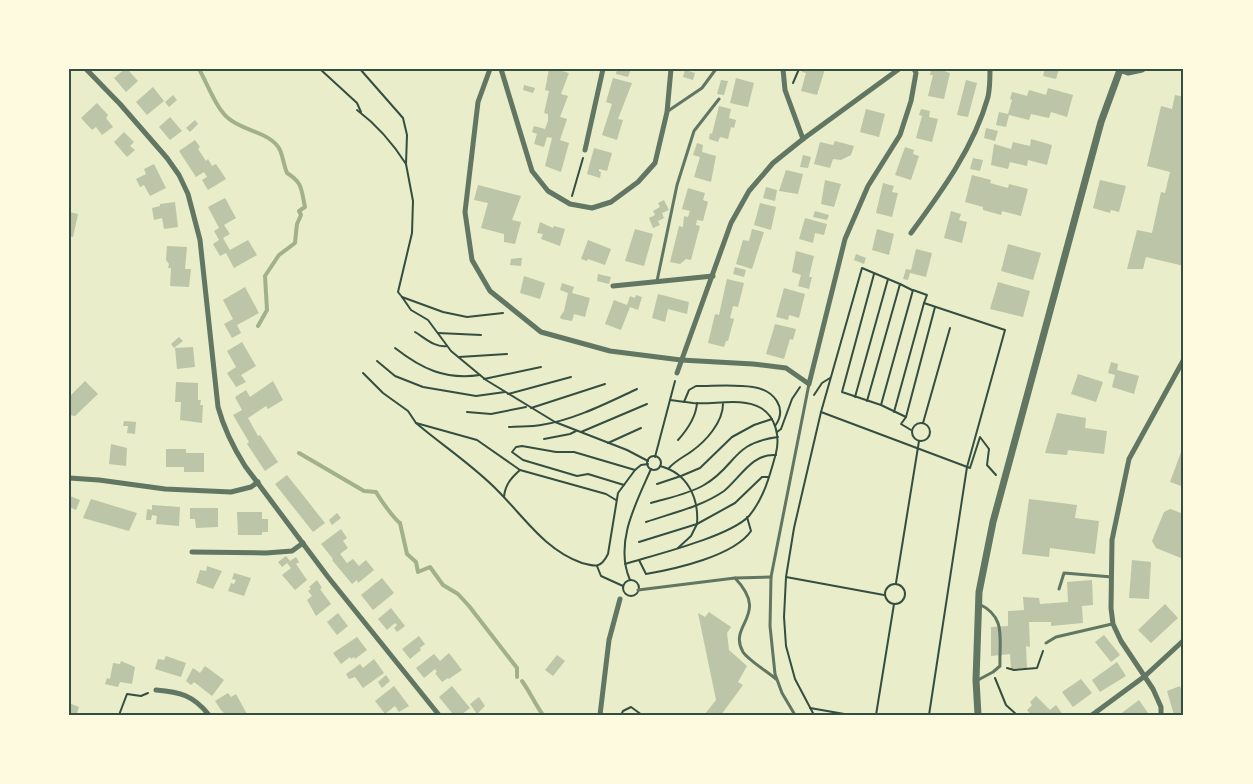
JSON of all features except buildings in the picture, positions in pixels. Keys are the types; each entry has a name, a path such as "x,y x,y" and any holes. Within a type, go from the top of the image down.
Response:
{"street":[{"path":"86,69 167,158 188,194 200,240 218,406 224,429 235,450 303,543 439,715"},
{"path":"490,69 478,102 465,212 472,260 490,291 541,332 610,351 681,360 786,368 806,383 845,239 868,186 900,135 911,101 916,74 914,69"},
{"path":"501,69 532,171 548,191 570,204 592,208 611,202 638,182 655,163 668,112 671,69"},
{"path":"585,150 603,69"},
{"path":"783,69 785,90 803,138"},
{"path":"677,373 731,223 749,191 773,163 803,138 898,69"},
{"path":"911,233 937,198 976,130 989,94 990,69"},
{"path":"978,715 976,680 978,604 993,522 1101,122 1120,70 1128,72 1142,69"},
{"path":"613,286 713,276"},
{"path":"1161,715 1161,707 1145,676 1121,641 1113,624 1111,608 1112,540 1129,459 1184,359"},
{"path":"69,478 165,489 231,492 251,487 258,482"},
{"path":"192,552 292,551 303,543"},
{"path":"600,715 609,640 620,599"},
{"path":"1092,715 1145,676 1184,640"},
{"path":"156,690 181,692 204,708 209,715"}],"lane":[{"path":"668,112 702,88 716,69"},
{"path":"657,283 677,185 694,131 719,99"},
{"path":"795,715 776,679 770,626 771,577 805,406 806,383"},
{"path":"1059,589 1064,573 1112,577"},
{"path":"638,590 735,578 771,577"},
{"path":"735,578 749,597 750,611 741,630 740,642 744,653 776,679"},
{"path":"976,680 1000,666 999,621 991,610 978,604"},
{"path":"1046,643 1056,637 1113,624"}],"path":[{"path":"320,69 357,103 363,114"},
{"path":"360,69 403,118 407,135 406,164 413,201 412,233 398,292 411,310 428,320 447,346 484,379 555,422 648,462 651,469 628,523 625,564 630,580"},
{"path":"357,110 374,122 394,144 406,164"},
{"path":"570,204 585,150"},
{"path":"814,715 795,679 786,646 784,617 786,577 794,528 821,412 862,268 927,296 894,412"},
{"path":"874,273 842,392 881,405 906,417"},
{"path":"855,397 888,279"},
{"path":"867,401 900,284"},
{"path":"881,405 913,290"},
{"path":"402,297 443,312 467,317 489,314 518,315"},
{"path":"924,303 1005,330 967,467 929,715"},
{"path":"920,441 913,436 911,430 901,424 906,417 935,307"},
{"path":"923,423 950,328"},
{"path":"415,332 434,344 447,346"},
{"path":"438,333 481,334"},
{"path":"395,348 414,363 429,370 468,377 480,375"},
{"path":"459,357 507,354"},
{"path":"377,361 395,376 423,387 476,396 506,393 571,377"},
{"path":"484,379 541,367"},
{"path":"655,457 677,373"},
{"path":"363,374 383,393 408,411 416,423 480,475 526,523 562,555 591,566 604,562 608,554 618,493 635,470 648,462 652,456 658,457 660,466"},
{"path":"805,406 822,383 830,378"},
{"path":"777,432 784,422 792,399 806,383"},
{"path":"467,412 491,414 530,407 605,384"},
{"path":"684,402 689,390 696,386 753,386 771,394 778,400 781,407 775,426"},
{"path":"509,427 555,422 610,402 637,389"},
{"path":"625,564 726,530 747,517 762,496 776,455 777,432 772,419 762,409 747,403 697,403 670,400"},
{"path":"678,440 689,426 697,403"},
{"path":"669,468 700,444 710,433 723,412 723,403"},
{"path":"581,432 647,405"},
{"path":"821,412 970,468 980,437 989,449 987,465 994,474 1005,478"},
{"path":"657,484 700,468 732,436 772,419"},
{"path":"416,423 477,440 520,470 606,494 616,500"},
{"path":"911,430 916,424 923,423 928,426 930,433 925,440 920,441"},
{"path":"608,443 641,428"},
{"path":"544,439 570,434 577,430"},
{"path":"651,503 705,484 745,446 778,436"},
{"path":"896,584 920,441"},
{"path":"624,485 588,474 577,476 523,460 512,452 516,447 522,446 556,452 574,452 635,470"},
{"path":"646,522 704,503 724,490 759,458 776,455"},
{"path":"651,469 660,466 669,468 681,476 691,490 696,505 697,524 691,536 675,549"},
{"path":"504,498 512,477 520,470"},
{"path":"577,476 578,486"},
{"path":"639,542 697,524 735,503 762,477 769,477"},
{"path":"639,560 646,574 665,571 710,557 746,539 751,531 747,517"},
{"path":"597,566 602,576 623,586"},
{"path":"786,577 884,595"},
{"path":"896,584 902,586 905,594 903,601 894,604 886,600 884,595 887,586 896,584"},
{"path":"876,715 894,604"},
{"path":"1014,670 1037,668 1046,643"},
{"path":"993,672 1006,705 1017,715"},
{"path":"119,715 128,694 141,696 156,690"},
{"path":"621,715 623,711 632,707 642,715"},
{"path":"810,708 850,715"}],"waterway":[{"path":"199,69 216,102 228,118 276,144 287,173 299,183 302,191 305,207 299,211 301,215 297,224 295,243 279,255 265,276 267,310 258,326"},
{"path":"299,453 364,491 376,492 400,523 407,554 416,562 418,572 430,567 443,585 458,594 517,668 517,677"},
{"path":"522,681 543,715"}]}
